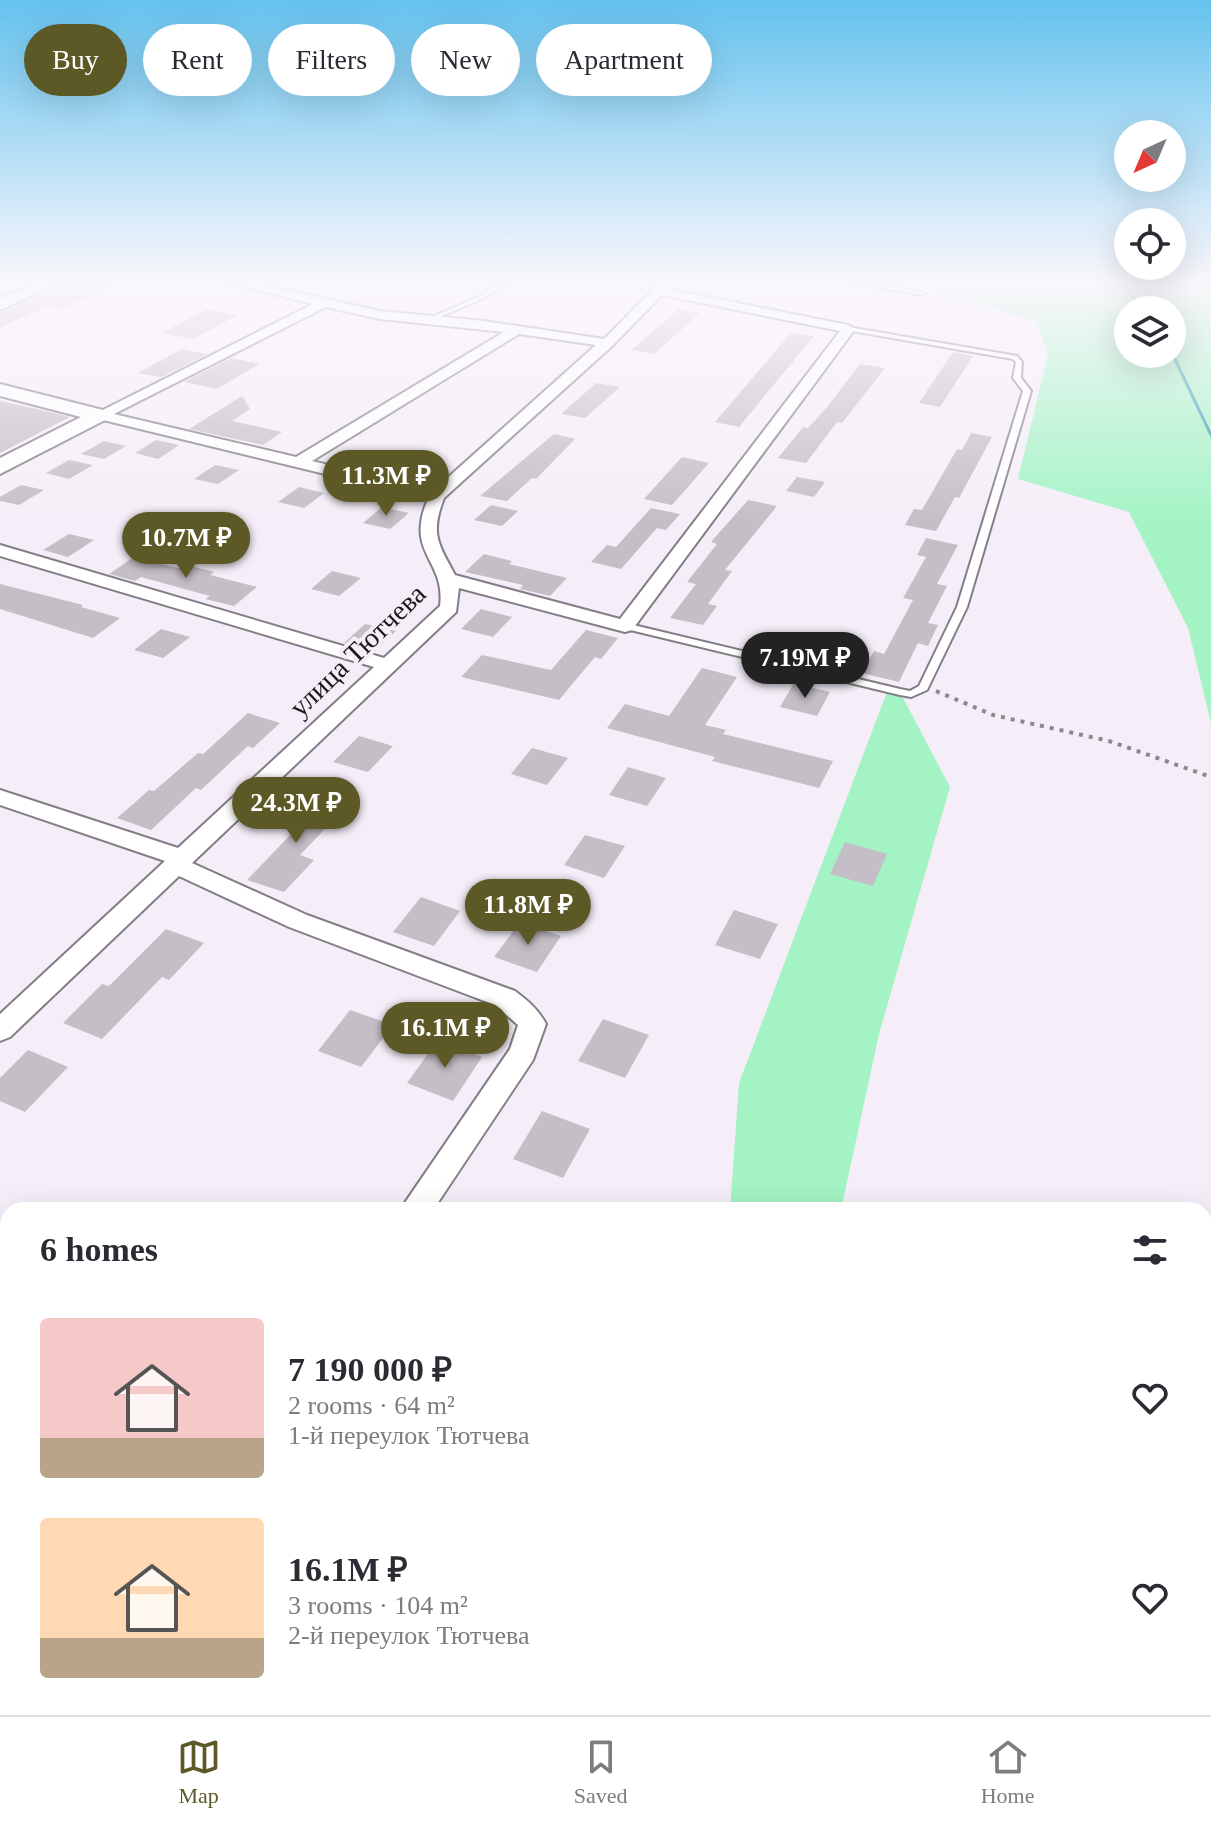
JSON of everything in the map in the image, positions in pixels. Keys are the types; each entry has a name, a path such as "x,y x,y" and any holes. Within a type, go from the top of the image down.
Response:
{"street":[{"path":"0,467 208,361"},
{"path":"299,462 466,361"},
{"path":"0,390 437,496 587,361"},
{"path":"448,579 625,626 824,361"},
{"name":"улица Тютчева","path":"0,1030 449,608 454,592 433,559 426,537 426,515 437,496"},
{"path":"0,550 387,665"},
{"path":"0,797 178,862 298,921 505,998 523,1011 532,1024 523,1052 421,1202"}],"lane":[{"path":"625,626 900,692 918,692 962,607 1027,391 1017,378 1018,361"}],"path":[{"path":"925,683 960,706 986,716 1094,737 1211,777"}],"green space":[{"path":"1046,361 1114,361 1114,368 1186,368 1186,361 1211,361 1211,723 1188,628 1129,512 1018,479"},
{"path":"888,689 900,692 950,787 879,1034 843,1202 731,1202 739,1083"}],"building":[{"path":"160,361 193,361 161,377 138,373"},
{"path":"225,361 259,364 217,389 184,382"},
{"path":"767,361 793,361 739,427 715,422"},
{"path":"947,361 970,361 940,407 919,403"},
{"path":"860,364 885,368 806,463 778,458 803,427 808,428 827,407"},
{"path":"596,383 620,387 585,418 561,414"},
{"path":"242,396 250,409 232,421 282,432 263,445 189,429"},
{"path":"0,401 46,411 70,417 0,453"},
{"path":"971,433 992,437 959,498 955,497 936,531 905,525 914,509 922,510 957,449 962,450"},
{"path":"554,434 575,439 536,479 532,478 507,501 480,496"},
{"path":"156,440 179,445 158,459 135,453"},
{"path":"104,441 126,446 104,459 81,454"},
{"path":"369,453 394,458 376,472 351,466"},
{"path":"682,457 709,463 672,505 644,499"},
{"path":"69,460 93,465 69,479 46,473"},
{"path":"215,465 239,470 218,484 194,479"},
{"path":"797,477 825,482 814,497 786,491"},
{"path":"21,485 44,490 19,505 0,501 0,497"},
{"path":"299,487 324,493 304,508 278,502"},
{"path":"748,500 777,506 725,570 732,571 708,604 717,606 703,625 670,618 696,584 687,582 717,544 711,542"},
{"path":"491,505 518,511 502,526 474,520"},
{"path":"382,507 409,513 390,529 363,523"},
{"path":"651,508 680,514 666,530 657,528 621,569 591,562 607,545 616,547"},
{"path":"69,534 94,540 68,557 43,550"},
{"path":"926,538 958,545 937,584 947,586 928,623 938,625 928,646 918,643 899,682 862,673 874,651 884,654 913,600 903,598 926,557 917,555"},
{"path":"484,554 512,561 509,564 567,578 550,596 520,589 523,585 465,572"},
{"path":"134,557 182,569 187,565 214,572 210,575 257,587 234,606 205,599 210,596 141,577 135,581 109,574"},
{"path":"332,571 361,578 339,596 311,589"},
{"path":"0,584 83,605 81,607 120,618 93,638 0,609"},
{"path":"481,609 512,617 493,637 461,629"},
{"path":"365,624 396,631 374,652 344,643"},
{"path":"161,629 190,637 163,658 134,650"},
{"path":"586,630 618,638 601,659 595,657 559,700 461,677 482,655 551,670"},
{"path":"702,668 737,677 705,725 726,730 723,734 833,761 819,788 712,761 715,757 607,728 625,704 669,716"},
{"path":"794,683 830,692 817,716 780,707"},
{"path":"248,713 280,723 253,748 248,746 201,790 196,788 151,830 117,818 198,753 203,754"},
{"path":"359,736 393,746 368,772 333,762"},
{"path":"532,748 568,758 547,785 511,774"},
{"path":"628,767 666,778 647,806 609,795"},
{"path":"309,798 344,809 300,855 314,860 284,892 247,880 294,831 280,827"},
{"path":"585,835 625,846 604,878 564,865"},
{"path":"845,842 887,854 873,886 830,874"},
{"path":"421,897 460,911 434,946 393,932"},
{"path":"734,910 778,924 760,959 715,945"},
{"path":"520,922 561,936 537,972 494,957"},
{"path":"166,929 204,943 169,980 162,977 102,1039 63,1023 102,984 109,986"},
{"path":"350,1010 393,1025 361,1067 318,1051"},
{"path":"603,1019 649,1035 625,1078 578,1061"},
{"path":"438,1040 482,1057 453,1101 407,1083"},
{"path":"28,1050 68,1067 25,1112 0,1101 0,1078"},
{"path":"542,1111 590,1129 563,1178 513,1159"}],"waterway":[{"path":"1179,368 1211,435"}]}
